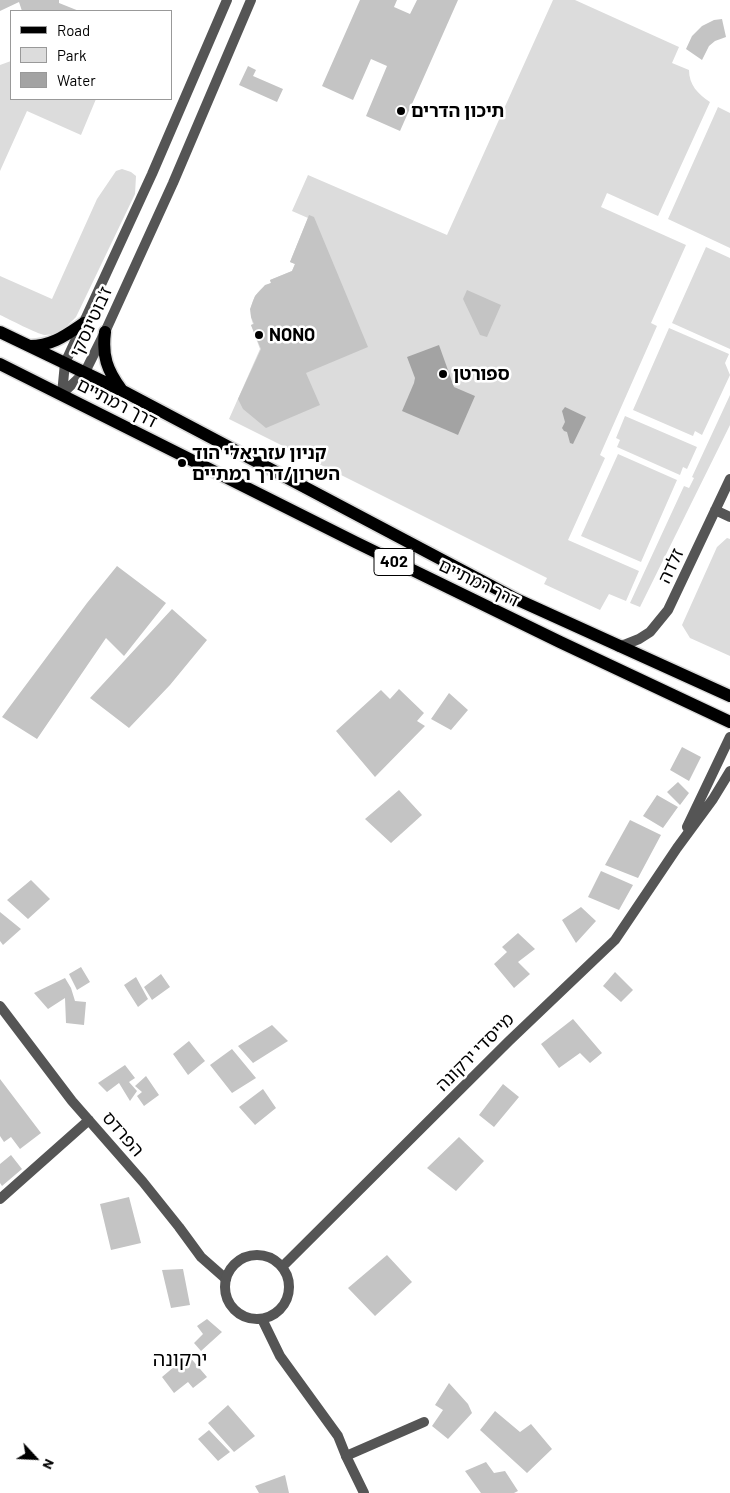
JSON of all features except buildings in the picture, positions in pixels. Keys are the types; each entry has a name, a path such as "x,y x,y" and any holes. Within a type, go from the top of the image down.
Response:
{"main road":[{"path":"30,346 51,343 84,323"},
{"name":"דרך רמתיים","path":"0,332 65,363"},
{"path":"105,332 104,353 107,365 113,378 123,391"},
{"name":"402","path":"65,363 85,372"},
{"name":"דרך רמתיים","path":"0,364 355,542 730,722"},
{"name":"דרך רמתיים","path":"85,372 516,599 730,696"}],"street":[{"name":"ז'בוטינסקי","path":"62,394 65,363 152,174 227,0"},
{"name":"ז'בוטינסקי","path":"62,394 85,372 105,332 180,166 251,0"},
{"name":"זלדה","path":"619,647 639,639 650,632 668,610 730,478"},
{"path":"715,510 730,517"},
{"name":"מייסדי ירקונה","path":"678,848 730,737"},
{"name":"מייסדי ירקונה","path":"282,1267 508,1041 616,940 713,799 730,771"},
{"name":"הפרדס","path":"0,1006 72,1101 143,1182 201,1258 226,1279"},
{"path":"0,1199 89,1120"},
{"path":"252,1256 263,1256 274,1260 282,1267 289,1289 286,1300 273,1315 262,1319 253,1319 242,1316 229,1304 225,1290 226,1279 233,1265 242,1259 252,1256"},
{"path":"262,1319 280,1356 338,1436 364,1493"},
{"path":"346,1456 424,1422"}],"green space":[{"name":"ספורטן","path":"553,0 575,0 679,47 672,63 689,70 689,75 695,89 710,102 658,216 607,193 601,207 686,245 651,323 657,326 600,455 605,458 568,540 639,571 626,601 609,594 600,610 544,584 547,578 229,419 260,349 251,325 253,324 251,311 253,300 260,290 271,283 270,280 292,271 295,264 290,262 308,218 292,211 308,175 447,235"},
{"path":"10,61 10,100 96,100 81,135 27,111 0,171 0,65"},
{"path":"718,107 730,113 730,248 668,219"},
{"path":"122,169 136,176 135,194 76,317 62,329 45,335 0,315 0,276 52,299 97,199 116,171"},
{"path":"706,247 730,258 730,349 672,323"},
{"path":"669,328 729,354 725,363 730,375 702,435 695,431 693,436 633,410"},
{"path":"730,395 730,425 640,607 630,603 684,486 689,488 694,478 692,477"},
{"path":"625,416 697,447 687,469 683,467 680,475 617,447 620,440 616,438"},
{"path":"618,454 677,480 641,562 581,536"},
{"path":"727,538 730,539 730,656 690,638 682,625 717,547"}],"water":[{"path":"439,345 454,387 475,396 458,435 402,411 415,378 407,357"},
{"path":"565,407 586,417 573,444 570,443 567,432 562,428 565,422 562,411"}],"place":[{"name":"תיכון הדרים","path":"401,111"},
{"name":"NONO","path":"259,335"},
{"name":"ספורטן","path":"443,374"},
{"name":"קניון עזריאלי הוד השרון/דרך רמתיים","path":"182,463"}],"district":[{"name":"ירקונה","path":"180,1359"}]}
